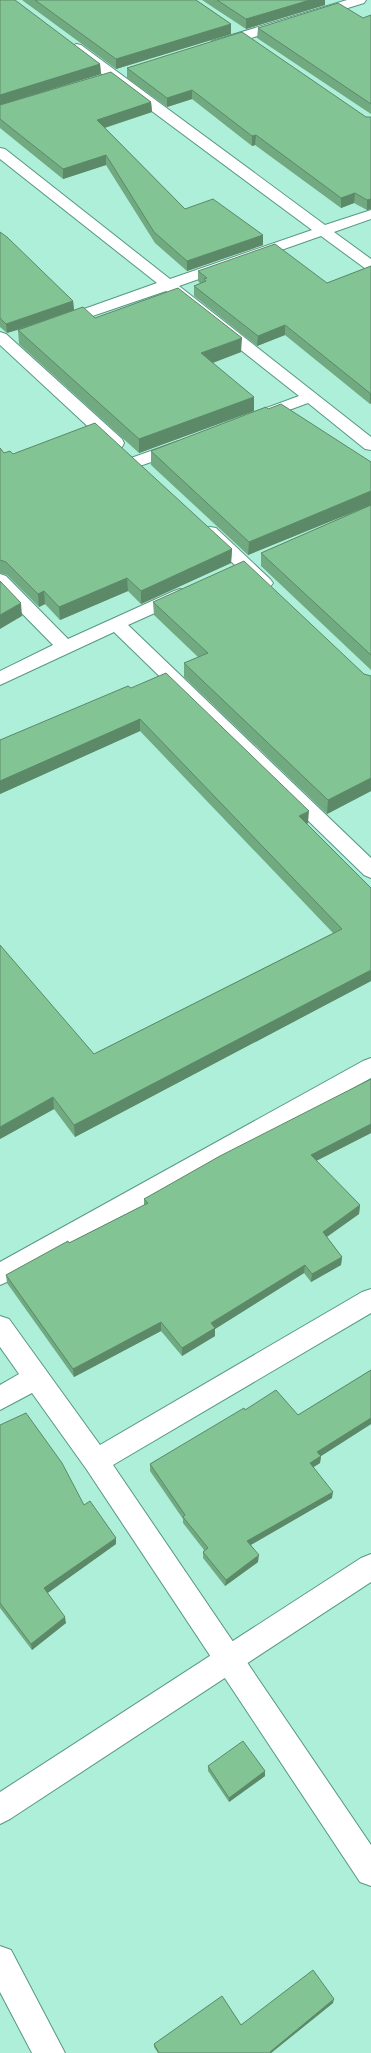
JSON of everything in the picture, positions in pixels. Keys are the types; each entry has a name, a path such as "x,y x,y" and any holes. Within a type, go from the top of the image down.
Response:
{"street":[{"path":"208,47 360,0"},
{"path":"231,27 257,44"},
{"path":"62,38 371,266"},
{"path":"98,81 128,72"},
{"path":"0,152 371,445"},
{"path":"49,326 371,214"},
{"path":"6,340 143,467 195,440"},
{"path":"238,424 310,397"},
{"path":"199,522 274,592"},
{"path":"0,580 65,647"},
{"path":"0,679 65,647 195,588"},
{"path":"116,624 371,870"},
{"path":"0,1274 371,1067"},
{"path":"96,1461 371,1300"},
{"path":"0,1327 35,1378 96,1461 371,1871"},
{"path":"0,1398 35,1378"},
{"path":"0,1809 371,1567"},
{"path":"0,1961 49,2053"}],"building":[{"path":"0,0 15,0 100,64 0,95"},
{"path":"35,0 196,0 231,24 116,59"},
{"path":"217,0 310,0 246,19"},
{"path":"338,3 363,18 371,15 371,104 258,28"},
{"path":"242,32 366,117 371,117 371,199 367,200 355,193 341,198 256,135 252,136 192,90 167,98 127,68"},
{"path":"111,72 151,102 97,120 185,209 213,199 263,235 187,261 154,232 106,155 63,169 0,119 0,105"},
{"path":"0,232 73,301 6,324 0,318"},
{"path":"275,244 327,283 371,266 371,394 285,325 258,336 194,286 206,281 204,279 207,278 198,271"},
{"path":"178,288 242,338 201,353 254,397 139,439 18,330 83,307 95,318"},
{"path":"281,404 371,462 371,491 249,542 151,451 266,407 268,409"},
{"path":"95,423 232,549 141,591 127,578 59,607 44,591 38,594 6,562 0,560 0,448 4,453 10,451 13,454"},
{"path":"371,505 371,655 261,553"},
{"path":"244,561 364,674 371,676 371,778 328,800 184,663 208,653 153,602"},
{"path":"0,581 21,603 0,615"},
{"path":"166,673 309,811 299,816 371,888 371,970 74,1125 53,1097 0,1127 0,945 94,1054 342,929 140,719 0,781 0,740 128,686 131,688"},
{"path":"371,1079 371,1124 311,1155 360,1205 323,1232 342,1257 312,1274 305,1265 211,1323 215,1328 182,1348 161,1322 73,1369 6,1275 68,1241 69,1243 148,1203 144,1199 220,1156"},
{"path":"371,1370 371,1418 317,1452 321,1456 310,1463 333,1492 247,1541 259,1555 226,1580 203,1552 208,1548 183,1517 185,1515 150,1464 244,1408 245,1410 276,1390 298,1415"},
{"path":"26,1413 62,1463 84,1505 90,1501 116,1538 44,1588 65,1617 31,1644 0,1603 0,1425"},
{"path":"243,1741 265,1771 229,1798 208,1766"},
{"path":"313,1970 334,1999 270,2052 271,2053 159,2053 154,2044 222,1996 241,2025"}]}
